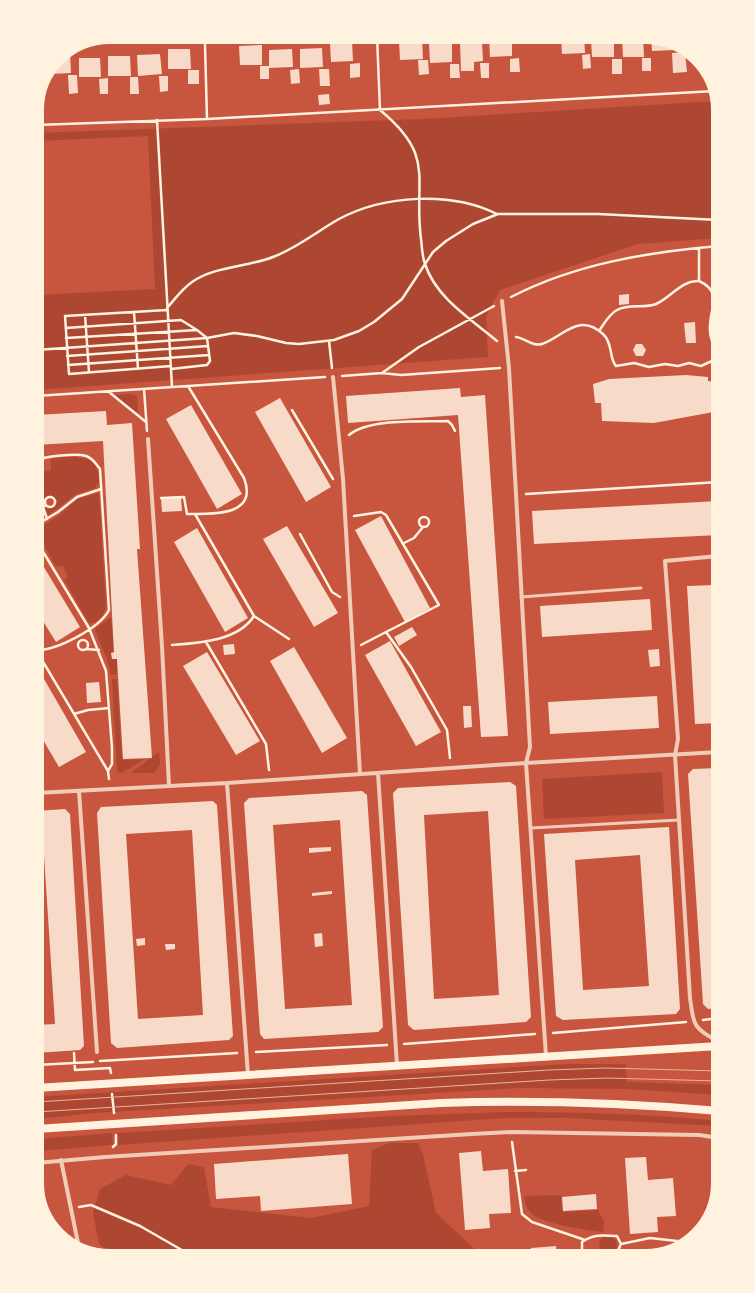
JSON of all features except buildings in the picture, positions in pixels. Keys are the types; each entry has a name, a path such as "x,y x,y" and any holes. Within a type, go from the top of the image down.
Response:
{"main road":[{"path":"43,1088 712,1046"},
{"path":"43,1129 493,1101 596,1103 712,1111"}],"street":[{"path":"502,302 509,368 530,747 526,763 546,1056"},
{"path":"333,377 343,479 360,774"},
{"path":"148,439 162,646 169,786"},
{"path":"712,557 665,561 678,739 675,755 693,1020 696,1028 712,1038"},
{"path":"43,793 227,783 712,752"},
{"path":"378,773 397,1065"},
{"path":"227,783 248,1075"},
{"path":"79,791 97,1052"},
{"path":"43,1162 512,1132 699,1135 712,1137"},
{"path":"61,1160 78,1242"}],"lane":[{"path":"521,597 641,588"},
{"path":"531,828 679,820"}],"path":[{"path":"204,43 207,119"},
{"path":"377,43 380,110 399,127 408,138 414,149 420,170 419,228 424,264 443,294 507,350"},
{"path":"43,125 207,119 709,91"},
{"path":"157,120 172,387"},
{"path":"66,328 181,320 207,338 210,361 207,365 69,374 65,316 167,309 178,294 193,281 211,274 272,258 290,250 338,220 364,208 386,203 419,199 463,203 498,214 598,214 712,220"},
{"path":"43,350 207,338 234,333 257,336 286,343 329,341 359,331 392,309 412,285 433,252 460,232 498,214"},
{"path":"382,373 419,347 470,318 538,285 584,269 639,255 712,247"},
{"path":"699,248 699,281"},
{"path":"599,331 616,310 624,307 642,307 655,304 668,298 688,282 699,281 709,288 712,293"},
{"path":"134,312 138,369"},
{"path":"85,315 89,372"},
{"path":"712,315 709,326 712,344"},
{"path":"513,337 521,338 537,345 542,344 572,327 589,327 599,331 609,343 613,362 616,366 634,363 649,367 665,364 675,366 689,362 701,366 708,364 712,360"},
{"path":"66,338 197,330"},
{"path":"329,341 333,377"},
{"path":"68,356 208,346"},
{"path":"68,365 209,355"},
{"path":"43,396 382,373 401,375 509,368"},
{"path":"153,498 184,497 187,514 195,514 231,512 239,507 246,498 248,487 244,478 188,386"},
{"path":"144,389 148,439"},
{"path":"109,392 146,423"},
{"path":"292,410 332,479 343,479"},
{"path":"340,444 360,427 377,424 448,421 455,431"},
{"path":"43,460 66,456 86,456 95,462 100,469 108,610 106,616 97,625 89,628 55,648 43,649"},
{"path":"515,495 712,482"},
{"path":"43,522 77,497 101,489"},
{"path":"46,505 49,507 54,506 54,499 47,498 45,501 46,505 43,507 47,519"},
{"path":"345,518 381,512 386,515 404,543 439,605 353,649"},
{"path":"195,514 254,616 289,639"},
{"path":"404,543 414,538 423,527 429,524 429,520 426,517 421,517 419,520 419,524 423,527"},
{"path":"300,534 332,592 342,598 350,598"},
{"path":"43,552 89,628 99,650 106,671 112,748 112,764 108,771"},
{"path":"162,646 206,642 228,637 252,620 254,616"},
{"path":"386,632 410,666 447,730 450,758"},
{"path":"86,649 88,642 85,640 80,641 78,644 79,648 86,649 99,650"},
{"path":"206,642 266,744 269,770"},
{"path":"43,662 108,771 109,779"},
{"path":"74,714 80,711 110,708"},
{"path":"43,1065 395,1044 544,1033 712,1018"},
{"path":"74,1053 75,1070 110,1068 111,1076"},
{"path":"112,1091 114,1115"},
{"path":"115,1130 116,1144"},
{"path":"512,1132 515,1171 522,1214 532,1222 584,1240"},
{"path":"515,1171 526,1170"},
{"path":"71,1208 91,1205 140,1226 182,1250"},
{"path":"582,1250 582,1242 584,1240 588,1237 600,1234 616,1236 621,1244"},
{"path":"621,1244 650,1238 678,1241"},
{"path":"618,1250 621,1244"}],"shaded area":[{"path":"711,101 712,239 638,244 500,290 486,316 488,357 43,389 43,295 155,289 148,136 43,141 43,133 422,119"},
{"path":"130,394 137,396 138,413 114,395"},
{"path":"64,457 79,458 90,461 97,468 99,483 94,489 76,494 49,515 45,509 55,507 58,501 51,494 45,497 43,502 43,472 51,471 51,459"},
{"path":"99,493 106,607 100,618 93,623 89,623 64,580 68,577 63,566 56,567 43,543 43,526 58,516 79,498"},
{"path":"111,617 114,653 111,653 112,659 117,659 117,674 111,675 107,659 95,630"},
{"path":"112,679 117,679 122,760 144,759 122,773 117,772"},
{"path":"159,752 160,764 154,773 132,772"},
{"path":"662,772 664,813 544,819 542,779"},
{"path":"566,1064 625,1064 627,1082 712,1085 712,1095 629,1089 520,1088 95,1113 43,1118 43,1097"},
{"path":"507,1112 587,1113 712,1120 712,1126 567,1118 505,1118 118,1145 117,1133 391,1116"},
{"path":"112,1133 113,1145 43,1150 43,1138"},
{"path":"389,1143 418,1143 423,1154 436,1213 476,1250 107,1250 99,1244 93,1213 100,1189 126,1175 171,1185 188,1164 204,1167 211,1207 311,1218 369,1206 372,1150"},
{"path":"561,1195 563,1212 598,1210 604,1221 603,1232 565,1226 537,1217 528,1209 524,1196"},
{"path":"608,1236 616,1242 617,1245 615,1250 601,1250 599,1245 602,1239"}],"tram line":[{"path":"43,1102 549,1070 606,1068 712,1071"},
{"path":"43,1112 549,1080 607,1078 712,1081"}]}
